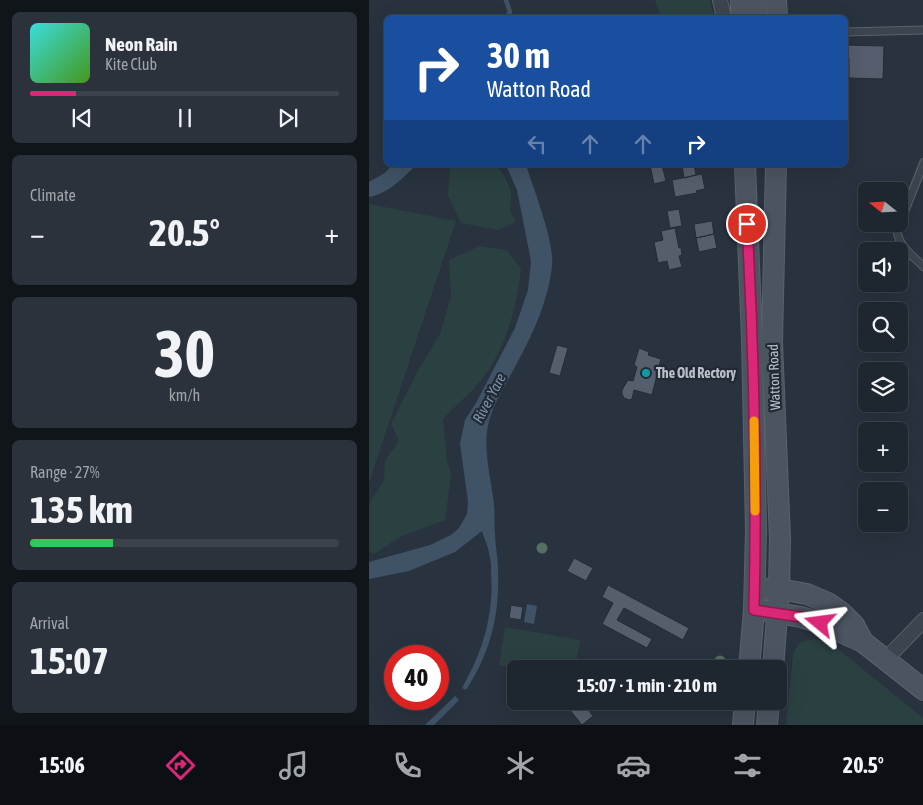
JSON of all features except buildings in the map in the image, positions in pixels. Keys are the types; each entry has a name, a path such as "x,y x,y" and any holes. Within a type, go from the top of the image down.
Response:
{"main road":[{"path":"741,0 741,15"},
{"path":"756,0 756,15"},
{"path":"776,0 777,15"},
{"name":"Watton Road","path":"745,167 750,278 755,511 754,610 750,660"},
{"name":"Watton Road","path":"750,278 754,167"},
{"name":"Watton Road","path":"774,660 778,612 780,530 772,342 776,167"},
{"path":"754,589 779,589 807,594 828,603 854,625 863,642"},
{"path":"754,610 778,612 801,617 820,623 863,642 923,690"},
{"path":"743,725 744,710"},
{"path":"767,725 768,710"}],"street":[{"path":"720,0 724,15"},
{"path":"885,660 923,620"}],"lane":[{"path":"848,32 923,30"},
{"path":"923,162 897,231 898,239 903,247 923,267"}],"green space":[{"path":"655,0 710,0 714,15 660,15"},
{"path":"498,167 510,187 510,210 516,222 498,230 461,223 448,196 450,168"},
{"path":"369,204 456,221 369,483"},
{"path":"480,246 507,250 521,269 511,322 495,360 478,384 443,419 447,461 451,475 445,520 400,537 374,554 369,551 369,504 384,480 385,461 399,441 391,424 419,369 440,334 451,297 449,260"},
{"path":"505,627 580,640 577,660 507,660 507,667 499,665"},
{"path":"815,639 832,644 923,718 923,725 786,725 794,651 801,642"}],"water":[{"path":"390,167 414,167 389,189 369,197 369,182 385,173"},
{"name":"River Yare","path":"507,167 527,167 547,231 552,267 539,317 497,401 488,425 486,445 494,508 498,564 497,601 488,647 475,676 466,690 462,688 481,646 491,603 491,560 482,531 455,552 409,571 369,579 369,562 430,545 451,535 459,528 467,514 468,501 460,444 465,420 476,403 515,328 528,290 531,261 517,190"},
{"path":"527,604 537,606 534,624 524,622"},
{"path":"455,696 459,700 449,710 449,702"},
{"path":"441,710 449,710 434,725 425,725"}],"waterway":[{"path":"506,0 510,12 508,15"}],"slow traffic":[{"path":"754,421 755,511"}],"place":[{"name":"The Old Rectory","path":"646,373"}],"route":[{"path":"747,224 752,339 755,530 754,610 778,612 820,623"}]}
